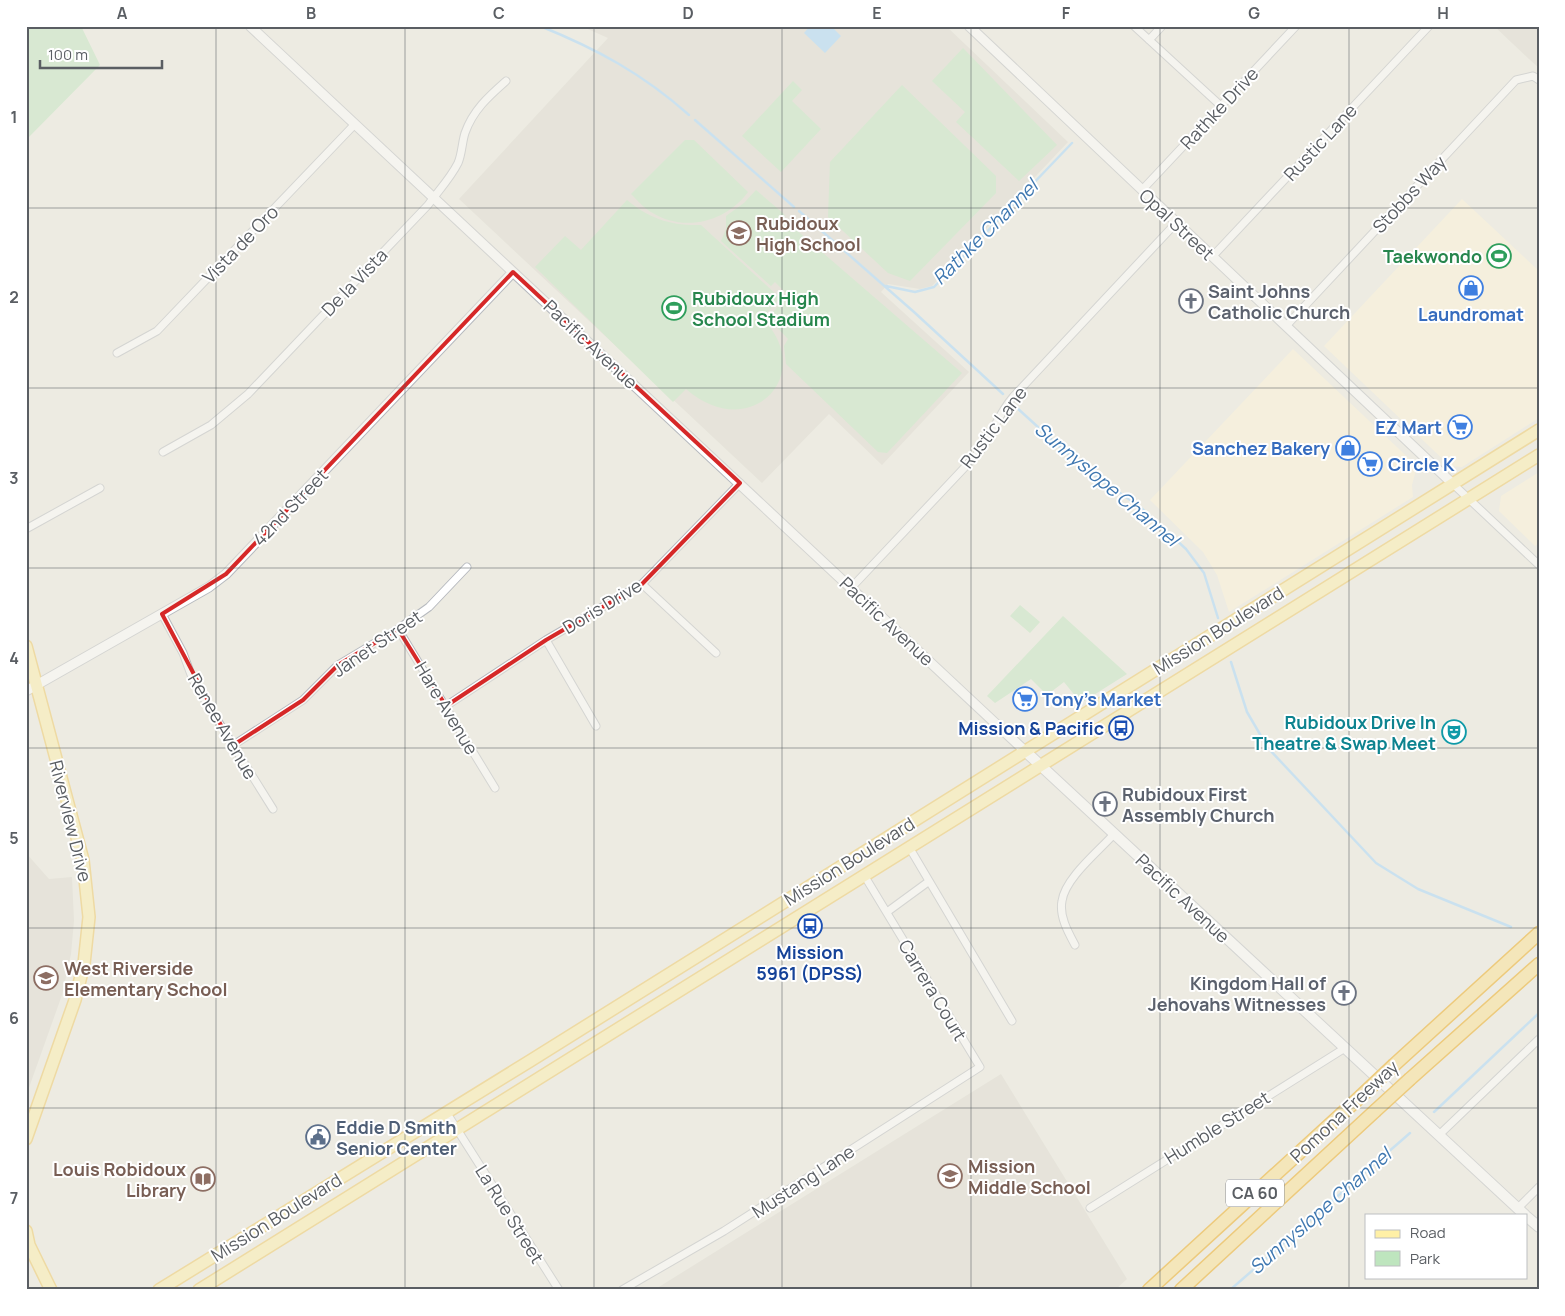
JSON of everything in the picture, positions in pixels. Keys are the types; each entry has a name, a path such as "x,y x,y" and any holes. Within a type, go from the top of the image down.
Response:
{"highway":[{"name":"Pomona Freeway","path":"1149,1290 1539,933"},
{"name":"Pomona Freeway","path":"1181,1290 1410,1079 1539,964"}],"main road":[{"name":"Mission Boulevard","path":"159,1290 1539,430"},
{"name":"Mission Boulevard","path":"199,1290 1539,455"},
{"name":"Riverview Drive","path":"26,646 31,689 83,860 89,917 84,964 75,1000 26,1140"},
{"name":"Pacific Avenue","path":"1025,751 1523,1213"},
{"name":"Pacific Avenue","path":"1528,1217 1539,1227"},
{"path":"26,1231 29,1245 51,1290"}],"street":[{"name":"Pacific Avenue","path":"250,26 1025,751"},
{"name":"Opal Street","path":"969,26 1539,565"},
{"path":"1134,26 1221,106"},
{"path":"1149,40 1162,26"},
{"name":"Rathke Drive","path":"1142,190 1296,26"},
{"name":"Rustic Lane","path":"1212,257 1429,26"},
{"name":"Stobbs Way","path":"1286,326 1516,80 1532,76 1539,80"},
{"name":"De la Vista","path":"163,452 211,425 248,394 434,198 449,179 459,161 464,134 471,118 484,100 506,81"},
{"name":"Vista de Oro","path":"116,353 157,331 355,124"},
{"name":"Rustic Lane","path":"852,588 981,450 990,436 997,419 1013,396 1176,223"},
{"name":"42nd Street","path":"31,689 162,614 226,574 514,272"},
{"name":"Doris Drive","path":"446,706 546,640 642,584 740,484"},
{"path":"26,529 100,488"},
{"name":"Janet Street","path":"232,746 303,700 338,665 398,629 429,607 467,567"},
{"path":"642,584 716,653"},
{"name":"Renee Avenue","path":"162,614 184,653 193,680 232,746 273,809"},
{"name":"Hare Avenue","path":"398,629 495,788"},
{"path":"546,640 596,726"},
{"path":"1075,945 1062,918 1062,901 1069,883 1114,834"},
{"path":"909,847 1012,1021"},
{"name":"Carrera Court","path":"864,875 980,1067"},
{"path":"887,912 928,882"},
{"path":"1439,1135 1539,1040"},
{"name":"Humble Street","path":"1090,1208 1345,1048"},
{"name":"Mustang Lane","path":"622,1290 724,1231 980,1067"},
{"name":"La Rue Street","path":"446,1112 558,1290"},
{"path":"1523,1213 1539,1187"}],"highlighted area":[{"path":"513,272 740,483 642,584 546,640 446,706 398,629 338,665 303,700 232,746 162,614 226,574"}],"shaded area":[{"name":"Rubidoux High School","path":"581,26 946,26 1068,142 932,286 920,289 888,284 881,292 969,372 882,465 829,414 762,483 459,199 608,38"},
{"path":"1494,26 1539,26 1539,68 1529,59"},
{"path":"1462,199 1539,271 1539,418 1462,467 1450,466 1324,346"},
{"path":"1293,349 1417,466 1412,485 1413,497 1229,612 1217,575 1203,552 1150,500"},
{"path":"1539,472 1539,543 1535,546 1499,511 1501,496"},
{"name":"West Riverside Elementary School","path":"26,853 49,879 72,877 74,921 71,954 62,995 26,1096"},
{"name":"Mission Middle School","path":"1001,1074 1127,1279 1115,1290 654,1290"}],"green space":[{"path":"26,26 81,26 100,65 26,140"},
{"path":"963,48 1057,145 1019,181 956,122 965,112 932,81"},
{"path":"793,81 802,90 792,101 821,129 781,172 742,136"},
{"path":"902,85 996,176 996,193 910,281 888,273 828,217 830,162"},
{"path":"685,140 694,140 748,192 728,211 704,221 690,223 664,218 648,210 631,194"},
{"path":"756,190 784,214 786,221 962,373 887,453 878,452 786,364 784,346 788,339 773,323 773,312 788,295 775,282 771,286 721,241 726,229 726,216 744,203"},
{"name":"Rubidoux High School Stadium","path":"627,200 644,212 661,220 670,223 701,225 780,298 762,318 777,339 783,361 779,380 769,396 753,406 733,409 710,404 686,389 673,402 535,267 565,236 581,250"},
{"path":"1020,605 1040,622 1030,633 1010,616"},
{"path":"1063,616 1127,674 1081,703 1064,682 1047,695 1031,679 995,703 987,696"}],"water":[{"path":"810,26 831,26 841,36 825,53 804,33"}],"waterway":[{"name":"Sunnyslope Channel","path":"540,26 600,53 619,64 672,100 689,115"},
{"name":"Sunnyslope Channel","path":"695,120 794,207"},
{"name":"Rathke Channel","path":"886,286 915,292 934,287 1072,143"},
{"name":"Sunnyslope Channel","path":"799,211 914,312 1003,394"},
{"name":"Sunnyslope Channel","path":"1016,407 1083,468 1139,506 1186,549 1204,573 1218,618"},
{"name":"Sunnyslope Channel","path":"1231,662 1247,712 1268,748 1376,863 1418,889 1511,927"},
{"name":"Sunnyslope Channel","path":"1434,1112 1539,1013"},
{"name":"Sunnyslope Channel","path":"1230,1290 1410,1133"}],"place":[{"name":"Rubidoux High School","path":"739,233"},
{"name":"Taekwondo","path":"1499,256"},
{"name":"Laundromat","path":"1471,288"},
{"name":"Saint Johns Catholic Church","path":"1191,301"},
{"name":"Rubidoux High School Stadium","path":"674,308"},
{"name":"EZ Mart","path":"1460,427"},
{"name":"Sanchez Bakery","path":"1348,448"},
{"name":"Circle K","path":"1370,464"},
{"name":"Tony's Market","path":"1025,699"},
{"name":"Mission & Pacific","path":"1121,728"},
{"name":"Rubidoux Drive In Theatre & Swap Meet","path":"1454,732"},
{"name":"Rubidoux First Assembly Church","path":"1105,804"},
{"name":"Mission 5961 (DPSS)","path":"810,926"},
{"name":"West Riverside Elementary School","path":"46,978"},
{"name":"Kingdom Hall of Jehovahs Witnesses","path":"1344,993"},
{"name":"Eddie D Smith Senior Center","path":"318,1137"},
{"name":"Mission Middle School","path":"950,1176"},
{"name":"Louis Robidoux Library","path":"203,1179"}]}
